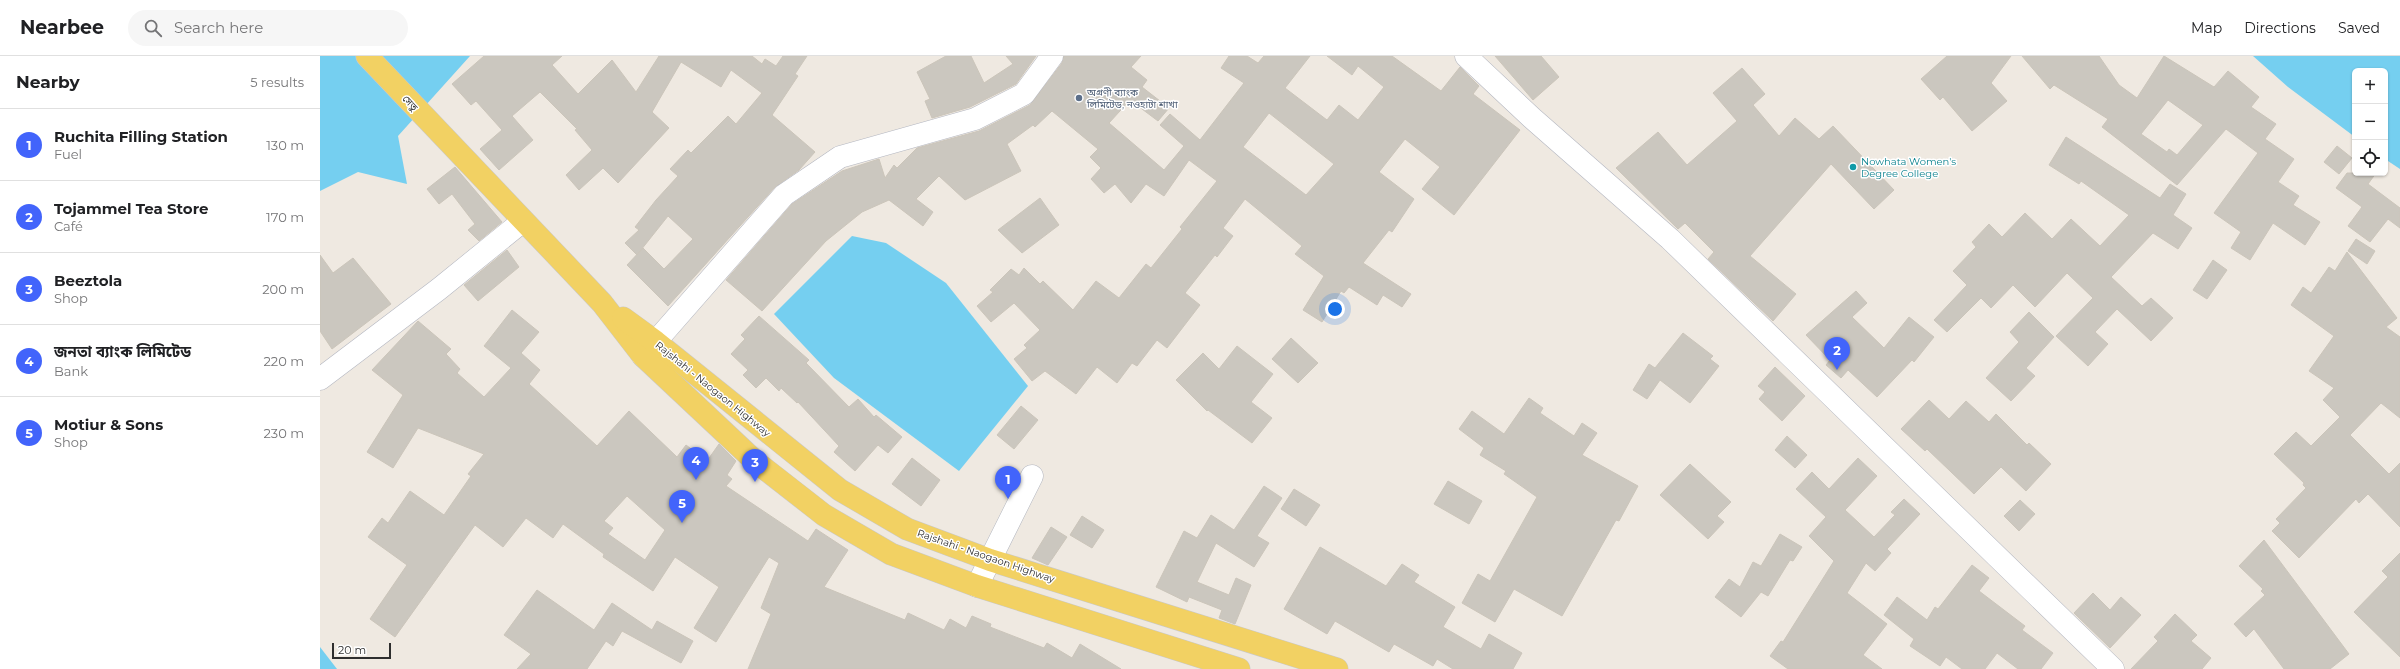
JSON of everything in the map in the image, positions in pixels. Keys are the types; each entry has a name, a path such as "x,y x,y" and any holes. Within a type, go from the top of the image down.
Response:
{"main road":[{"name":"সেতু","path":"367,56 454,150"},
{"name":"Rajshahi - Naogaon Highway","path":"454,150 602,303 650,349 756,462 824,515 891,554 977,586 1239,669"},
{"name":"Rajshahi - Naogaon Highway","path":"650,349 840,490 907,529 990,560 1337,669"}],"street":[{"path":"650,349 784,195 840,157 975,118 1024,94 1052,56"},
{"path":"1466,56 1532,118 1670,239 2113,669"},
{"path":"320,379 439,290 522,221"},
{"path":"977,586 1032,476"}],"water":[{"path":"320,56 470,56 398,136 407,184 358,172 320,191"},
{"path":"2253,56 2400,56 2400,169 2388,161 2388,68 2352,68 2352,135 2288,87"},
{"path":"852,236 886,243 946,283 1028,386 959,471 834,378 774,314"},
{"path":"320,647 337,669 320,669"}],"building":[{"path":"484,56 562,56 552,65 578,94 612,60 636,92 659,56 752,56 762,64 765,59 776,66 783,56 807,56 795,74 798,76 772,115 815,152 799,170 775,187 668,306 627,265 637,255 625,243 639,230 635,227 656,200 678,176 670,169 688,150 691,153 728,116 736,124 762,93 731,70 721,87 681,62 652,112 669,128 618,183 603,168 579,190 566,175 592,150 575,130 577,129 540,92 512,116 533,140 499,170 480,149 502,130 476,101 471,105 452,84","holes":["668,216 693,239 664,269 643,248 640,251"]},
{"path":"946,56 971,56 984,83 1013,64 1006,56 1036,56 1016,84 970,107 932,118 925,101 930,99 917,72"},
{"path":"1064,56 1141,56 1131,67 1147,80 1142,87 1169,108 1158,121 1130,100 1109,123 1164,170 1184,146 1160,125 1170,114 1200,140 1244,83 1221,68 1229,56 1247,56 1258,63 1264,56 1310,56 1285,88 1327,120 1339,105 1358,120 1384,87 1358,66 1352,75 1327,56 1392,56 1441,91 1460,67 1479,86 1473,94 1520,130 1454,215 1422,189 1440,167 1405,139 1379,172 1414,199 1392,232 1389,230 1363,263 1411,294 1402,307 1383,295 1377,305 1349,287 1344,293 1341,291 1322,322 1303,310 1324,276 1295,254 1302,246 1245,199 1223,228 1233,236 1217,257 1215,255 1185,293 1200,305 1167,348 1157,340 1137,366 1132,363 1117,383 1097,367 1076,394 1045,371 1032,381 1014,359 1027,348 1024,345 1040,330 1014,303 991,322 977,306 993,292 990,290 1011,269 1019,275 1024,268 1040,284 1043,281 1073,310 1096,281 1119,298 1146,264 1151,268 1182,229 1180,227 1217,181 1189,160 1164,196 1146,184 1131,203 1115,184 1104,193 1091,179 1101,168 1090,157 1098,149 1052,111 1035,127 1033,125 1007,144 1021,171 965,200 939,176 916,199 933,212 923,226 889,200 862,212 826,241 762,311 726,280 792,204 842,171 879,159 885,178 894,165 897,168 917,148 979,131 1030,105 1062,63","holes":["1269,113 1334,164 1306,195 1243,147"]},
{"path":"1495,56 1541,56 1559,77 1533,100"},
{"path":"1947,56 2011,56 1991,83 2007,101 1972,131 1943,97 1940,100 1921,79"},
{"path":"2022,56 2099,56 2119,85 2137,98 2164,56 2214,87 2228,71 2259,97 2251,107 2276,124 2265,139 2294,159 2278,182 2299,196 2293,205 2320,222 2305,245 2273,223 2250,260 2231,248 2241,232 2214,213 2258,153 2226,129 2177,185 2102,127 2108,119 2054,85 2050,89","holes":["2168,100 2203,125 2177,155 2169,149 2167,152 2141,134"]},
{"path":"1742,68 1765,94 1753,105 1779,136 1795,118 1819,139 1833,126 1894,190 1874,209 1831,164 1750,256 1796,294 1773,321 1708,259 1714,252 1685,223 1678,229 1616,168 1658,132 1687,165 1737,121 1713,93"},
{"path":"2066,137 2160,198 2170,184 2186,194 2173,215 2192,228 2178,249 2153,233 2111,277 2142,306 2151,298 2173,318 2151,341 2117,309 2095,332 2108,344 2088,366 2056,336 2093,298 2067,273 2035,307 2013,285 1991,308 1981,298 1947,332 1934,320 1967,285 1953,271 1976,247 1972,242 1989,224 2002,237 2025,213 2052,239 2071,219 2100,246 2129,215 2081,181 2079,184 2049,165"},
{"path":"2337,146 2352,158 2339,174 2324,162"},
{"path":"455,167 502,222 479,241 468,230 475,224 452,194 439,204 427,189"},
{"path":"2347,173 2352,173 2352,176 2374,176 2368,184 2400,208 2400,228 2388,219 2370,242 2348,226 2362,207 2336,188"},
{"path":"1040,198 1059,225 1022,253 998,230"},
{"path":"2356,239 2375,251 2367,264 2348,251"},
{"path":"507,250 519,267 478,301 464,285"},
{"path":"2347,252 2397,318 2386,327 2400,337 2400,418 2381,403 2350,435 2389,474 2400,463 2400,527 2368,494 2359,503 2356,499 2299,558 2272,531 2280,523 2276,519 2306,488 2303,485 2304,483 2274,454 2296,432 2311,446 2340,417 2323,400 2334,388 2309,371 2334,336 2291,305 2303,287 2311,293 2329,267 2335,271"},
{"path":"320,255 333,273 353,258 391,304 332,349 320,331"},
{"path":"2213,260 2227,270 2207,299 2193,290"},
{"path":"1856,291 1867,303 1852,317 1884,348 1909,317 1934,337 1914,362 1912,360 1877,397 1848,370 1841,378 1826,365 1830,360 1806,335"},
{"path":"512,310 539,332 521,353 540,370 529,384 597,446 629,411 677,457 686,445 707,461 719,444 736,461 727,475 732,479 726,486 808,541 816,529 848,550 824,587 905,620 908,613 944,630 950,619 966,628 972,616 991,624 990,627 1044,648 1047,643 1072,658 1080,644 1121,669 748,669 771,614 761,608 779,563 769,557 716,642 694,628 719,587 675,557 653,591 603,557 604,554 563,524 553,538 526,518 503,547 475,525 395,637 370,619 407,565 368,537 382,518 388,523 410,491 444,515 471,476 468,474 484,454 418,428 393,468 367,452 403,395 372,370 418,321 451,349 446,354 460,369 457,373 484,397 511,368 484,346","holes":["627,496 665,530 645,560 608,534 613,528 604,521"]},
{"path":"2029,312 2054,337 2026,368 2035,376 2011,401 1986,378 2019,342 2010,332"},
{"path":"759,316 809,360 806,363 849,407 858,399 874,417 876,415 902,437 888,453 878,445 855,471 834,452 839,446 798,402 797,403 781,388 779,391 766,378 756,388 743,375 748,370 731,354 745,339 741,335"},
{"path":"1683,333 1713,356 1710,359 1719,366 1690,403 1660,380 1647,399 1633,390 1649,364 1655,368"},
{"path":"1291,338 1318,363 1298,383 1272,359"},
{"path":"1237,346 1273,374 1251,402 1272,418 1252,443 1208,410 1207,411 1176,380 1203,353 1219,369"},
{"path":"1775,367 1805,396 1782,421 1759,399 1765,392 1758,386"},
{"path":"1529,398 1543,408 1540,413 1574,436 1582,423 1597,433 1582,455 1638,486 1619,521 1616,520 1562,616 1514,589 1495,622 1462,603 1478,574 1490,581 1537,497 1504,474 1506,471 1480,455 1484,448 1459,429 1472,411 1504,434"},
{"path":"1929,400 1949,419 1966,401 1989,422 1996,414 2027,445 2029,443 2051,464 2026,491 2001,467 1974,494 1927,449 1925,451 1901,429"},
{"path":"1021,406 1038,420 1014,449 997,435"},
{"path":"1787,436 1807,455 1795,468 1775,450"},
{"path":"912,458 940,480 921,506 892,484"},
{"path":"1858,458 1877,476 1845,510 1874,537 1895,515 1891,512 1904,499 1920,514 1887,549 1891,553 1875,571 1866,563 1847,593 1887,624 1863,655 1882,669 1788,669 1770,656 1781,641 1783,642 1834,561 1809,536 1826,517 1796,489 1812,472 1829,489"},
{"path":"1690,464 1731,502 1717,516 1724,522 1708,539 1660,495"},
{"path":"1448,481 1482,501 1469,524 1434,504"},
{"path":"1264,486 1282,498 1257,536 1269,543 1254,567 1216,543 1197,582 1229,595 1236,578 1251,585 1235,624 1219,618 1222,610 1189,597 1187,602 1156,587 1184,531 1197,538 1211,515 1234,530"},
{"path":"1294,489 1320,505 1306,526 1281,509"},
{"path":"2020,500 2035,514 2019,531 2004,516"},
{"path":"1082,516 1104,530 1092,548 1070,535"},
{"path":"1051,527 1067,537 1048,565 1032,558"},
{"path":"1780,534 1802,547 1793,561 1790,560 1768,596 1761,592 1741,617 1715,597 1729,579 1740,587 1753,562 1761,566"},
{"path":"2264,540 2349,654 2330,669 2284,669 2254,629 2246,637 2234,624 2265,595 2261,591 2263,589 2239,566"},
{"path":"1320,547 1386,586 1402,564 1419,575 1414,582 1455,607 1443,627 1481,649 1489,634 1522,653 1513,669 1453,669 1437,659 1433,666 1394,644 1389,652 1335,621 1327,634 1284,609"},
{"path":"2400,553 2400,657 2354,612 2388,577 2382,571"},
{"path":"1972,565 1989,578 1979,591 2025,626 2022,630 2053,653 2041,669 2018,669 1997,653 1985,669 1962,669 1946,657 1940,666 1910,646 1914,639 1884,615 1897,597 1927,620 1935,607 1938,609"},
{"path":"537,590 594,630 612,603 652,630 657,621 693,641 681,663 622,631 613,646 606,641 587,669 517,669 531,654 504,635"},
{"path":"2093,593 2110,610 2121,597 2141,615 2110,648 2074,613"},
{"path":"2175,614 2197,635 2191,641 2211,658 2202,669 2131,669 2158,641 2154,637"}],"place":[{"name":"অগ্রণী ব্যাংক লিমিটেড, নওহাটা শাখা","path":"1079,98"},
{"name":"Nowhata Women's Degree College","path":"1853,167"},
{"name":"Tojammel Tea Store","path":"1837,370"},
{"name":"জনতা ব্যাংক লিমিটেড","path":"696,480"},
{"name":"Beeztola","path":"755,482"},
{"name":"Ruchita Filling Station","path":"1008,499"},
{"name":"Motiur & Sons","path":"682,523"}]}
